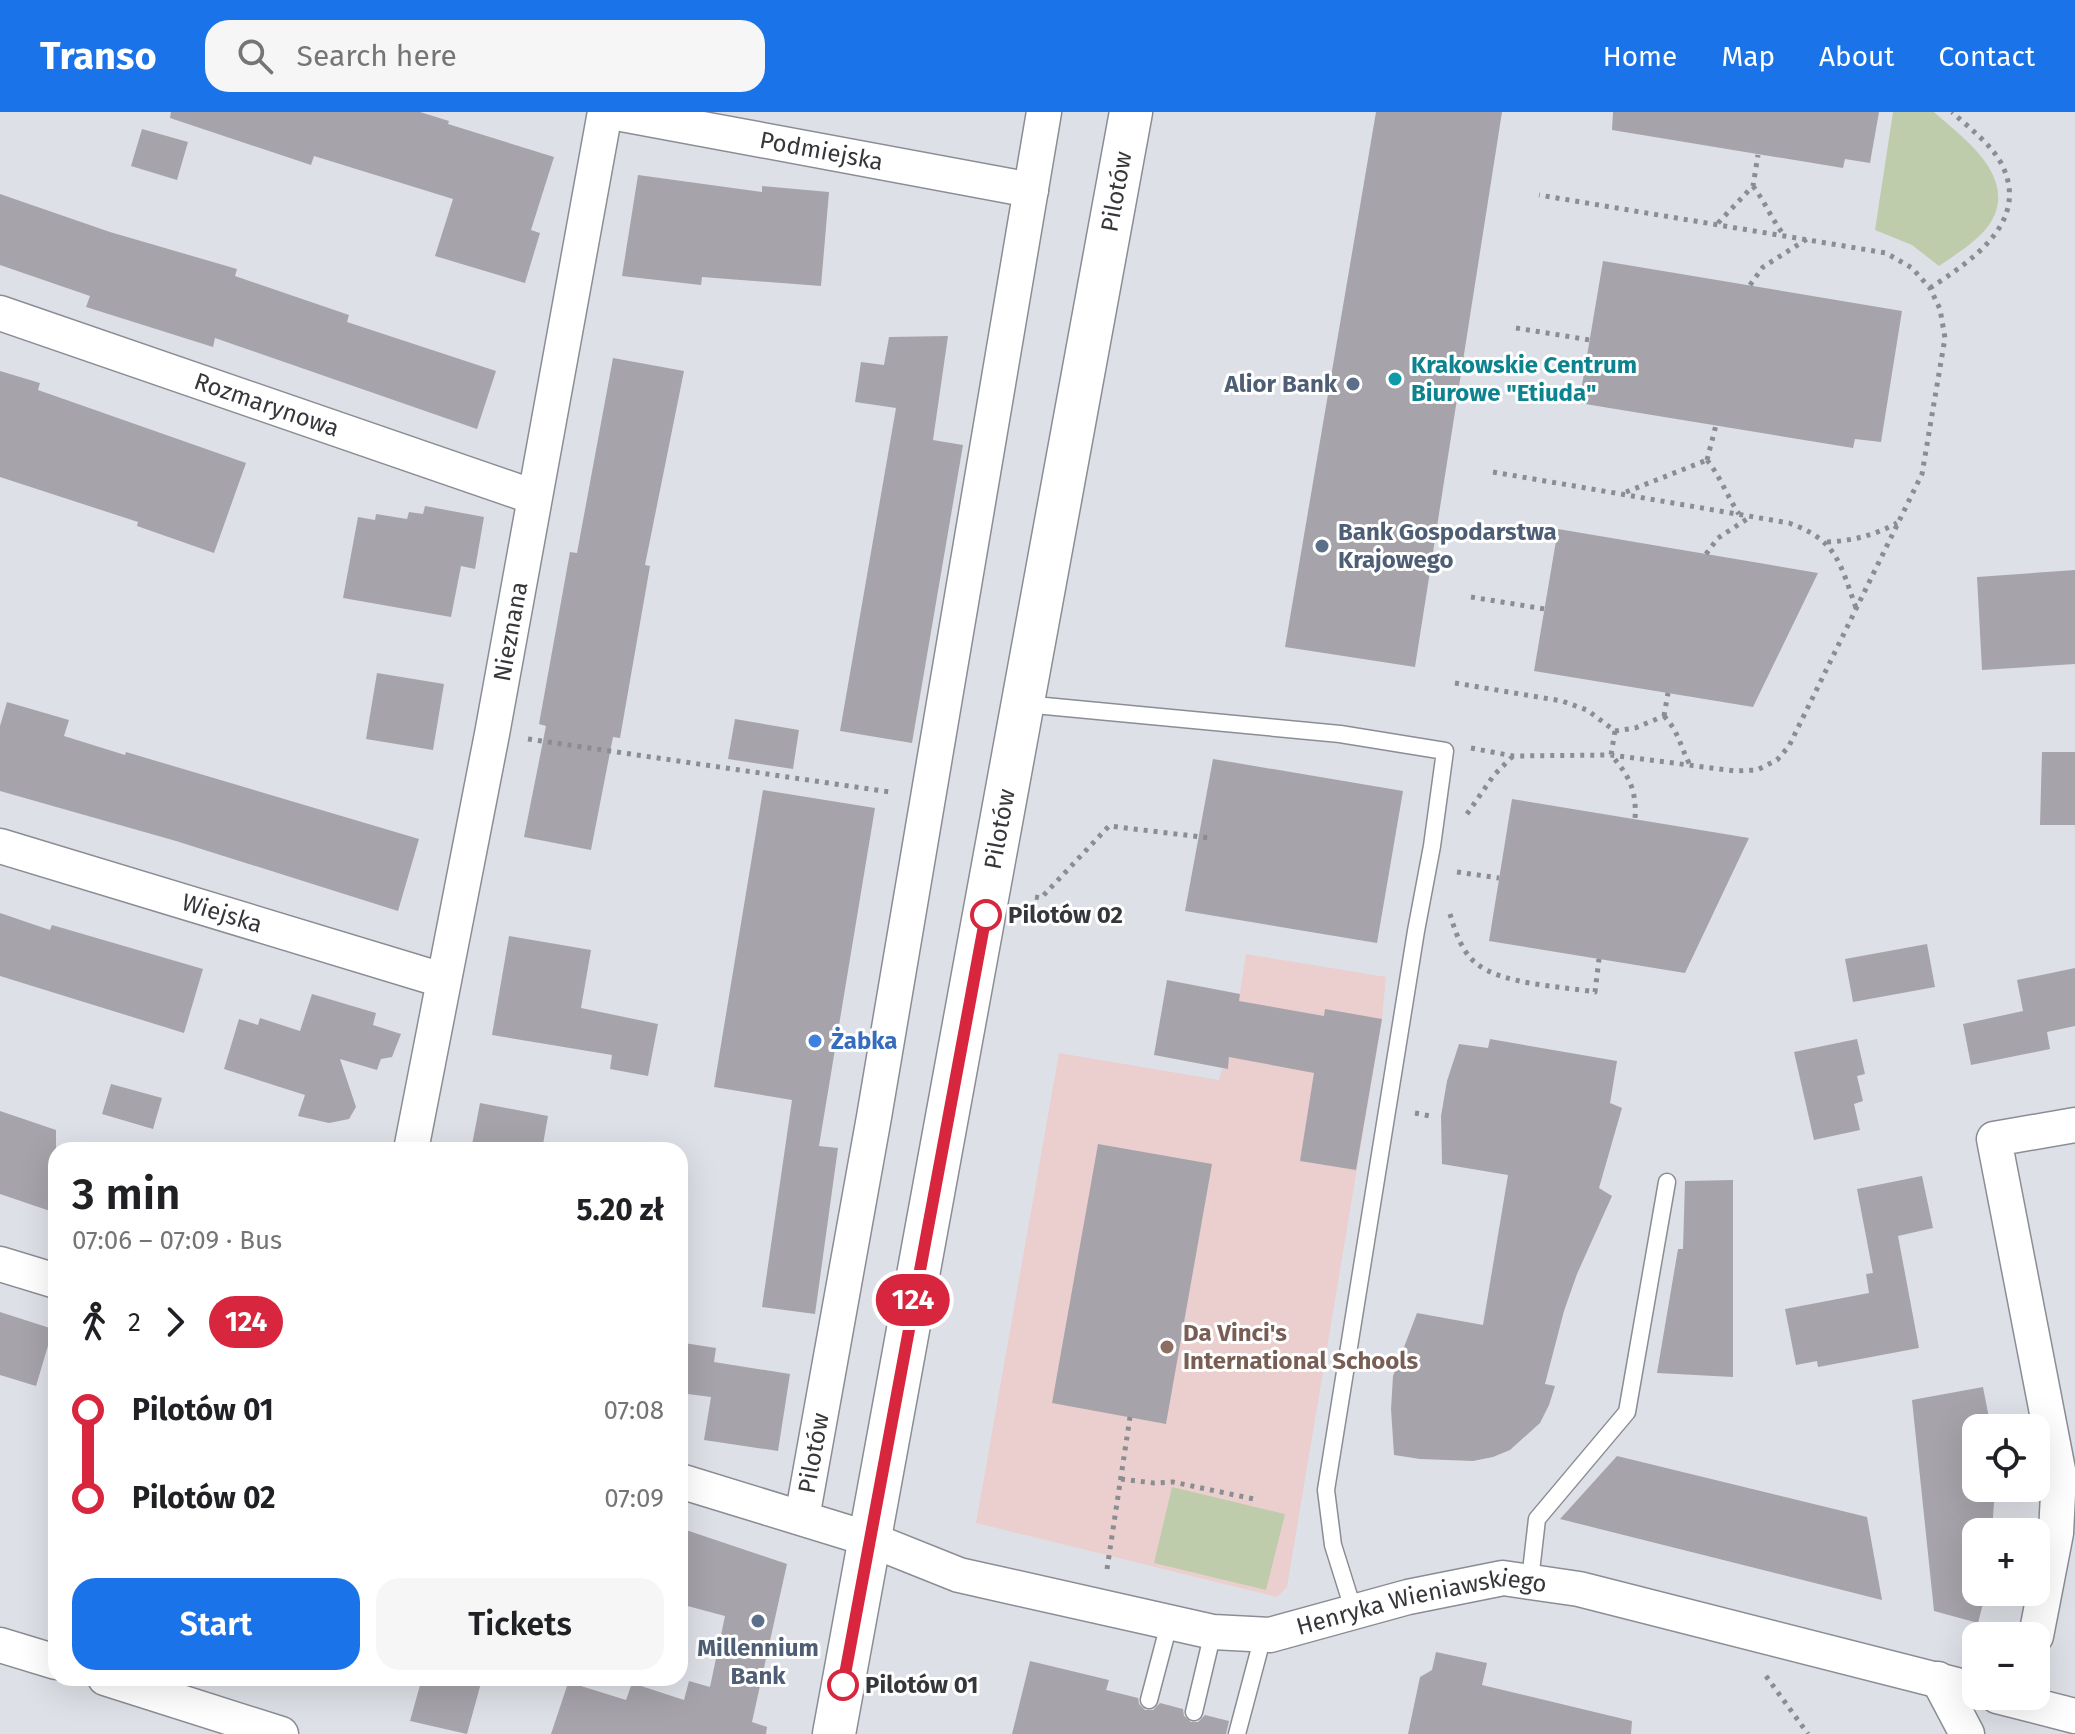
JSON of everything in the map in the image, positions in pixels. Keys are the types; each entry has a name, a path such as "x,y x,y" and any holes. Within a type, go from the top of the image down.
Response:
{"street":[{"name":"Nieznana","path":"412,1142 492,734 605,112"},
{"name":"Podmiejska","path":"611,112 1031,190"},
{"name":"Pilotów","path":"802,1518 874,1117 1044,112"},
{"name":"Pilotów","path":"834,1734 1131,112"},
{"name":"Rozmarynowa","path":"0,313 534,497"},
{"name":"Wiejska","path":"0,846 442,980"},
{"path":"2039,1622 2056,1533 2059,1475 1994,1139 2075,1125"},
{"path":"0,1264 48,1279"},
{"name":"Henryka Wieniawskiego","path":"688,1483 869,1539 959,1575 1213,1632 1263,1636 1283,1633 1408,1597 1503,1578 1579,1589 1962,1686"},
{"path":"0,1645 48,1660"},
{"path":"1938,1679 1967,1734"},
{"path":"130,1686 281,1734"},
{"path":"2050,1708 2075,1716"}],"lane":[{"path":"1024,704 1310,730 1445,751 1326,1490 1333,1545 1354,1612"},
{"path":"1530,1580 1537,1519 1627,1412 1667,1182"},
{"path":"1149,1700 1169,1624"},
{"path":"1194,1712 1213,1632"},
{"path":"1237,1734 1263,1636"}],"path":[{"path":"1930,288 1983,248 2000,228 2010,208 2010,188 2003,166 1991,149 1952,112"},
{"path":"1717,224 1753,186 1758,155"},
{"path":"1753,186 1784,235"},
{"path":"1445,751 1469,748 1513,756 1611,755 1735,771 1757,770 1777,760 1789,746 1922,474 1945,338 1940,309 1930,288 1912,268 1886,253 1539,195"},
{"path":"1750,285 1763,267 1807,239"},
{"path":"1516,328 1590,340"},
{"path":"1707,460 1716,425"},
{"path":"1623,493 1707,460"},
{"path":"1707,460 1719,474 1726,494 1739,514"},
{"path":"1493,472 1789,523 1811,531 1827,542 1842,569 1856,609"},
{"path":"1706,554 1718,538 1751,517"},
{"path":"1827,542 1846,541 1897,523"},
{"path":"1471,597 1545,609"},
{"path":"1455,683 1562,701 1587,710 1615,731 1635,728 1664,716"},
{"path":"1664,716 1668,693"},
{"path":"1664,716 1677,729 1682,750 1690,765"},
{"path":"1615,731 1611,755 1632,783 1636,802 1635,819"},
{"path":"492,734 926,797"},
{"path":"1464,818 1494,775 1513,756"},
{"path":"1035,897 1041,898 1109,826 1210,838"},
{"path":"1454,885 1458,861"},
{"path":"1456,871 1499,878"},
{"path":"1452,899 1449,913 1457,937 1475,964 1507,978 1595,992 1599,959"},
{"path":"1106,1574 1130,1417"},
{"path":"1121,1479 1173,1482 1254,1499"},
{"path":"1762,1672 1808,1734"}],"shaded area":[{"name":"Da Vinci's International Schools","path":"1246,954 1386,977 1382,1019 1287,1587 1277,1597 976,1523 1059,1053 1219,1080 1222,1069 1228,1068"}],"green space":[{"path":"1893,112 1934,112 1984,160 1998,189 1997,205 1986,229 1939,266 1912,245 1875,230"},
{"path":"1172,1487 1285,1514 1266,1590 1154,1563"}],"building":[{"path":"171,112 420,112 449,121 448,124 554,157 531,230 540,233 525,283 435,256 453,199 314,156 311,165 170,118"},
{"name":"Krakowskie Centrum Biurowe \"Etiuda\"","path":"1376,112 1502,112 1415,667 1285,647"},
{"path":"1613,112 1879,112 1870,163 1845,159 1843,168 1612,130"},
{"path":"142,129 188,142 177,180 131,166"},
{"path":"638,175 762,192 762,186 829,192 821,286 702,277 701,285 622,276"},
{"path":"0,194 110,232 237,269 235,276 349,315 347,322 496,371 477,429 215,338 213,347 86,307 90,296 0,265"},
{"path":"1603,261 1902,311 1881,442 1855,439 1853,448 1579,403"},
{"path":"948,336 933,440 963,445 912,743 840,731 896,408 855,402 861,362 884,365 889,337"},
{"path":"613,358 684,371 645,565 650,566 620,738 613,737 591,850 524,837 546,726 539,724 570,552 577,553"},
{"path":"0,371 40,383 38,390 246,463 214,553 137,526 138,522 0,477"},
{"path":"425,506 484,517 475,569 461,566 451,617 343,598 358,517 375,520 376,514 407,519 409,512 423,514"},
{"path":"1558,529 1818,573 1753,707 1534,671"},
{"path":"2075,570 2075,664 1982,670 1977,577"},
{"path":"377,673 444,684 433,750 366,739"},
{"path":"7,702 69,720 64,736 419,839 398,911 176,841 0,791 0,726"},
{"path":"735,719 799,730 793,769 728,759"},
{"path":"2042,752 2075,752 2075,825 2040,825"},
{"path":"1213,759 1403,791 1377,943 1185,911"},
{"path":"763,790 875,808 819,1146 838,1148 815,1314 762,1307 792,1100 714,1087"},
{"path":"1512,799 1749,838 1685,973 1489,941"},
{"path":"0,913 50,930 52,925 203,969 184,1033 0,976"},
{"path":"509,936 591,950 581,1008 658,1024 648,1076 610,1069 612,1055 492,1035"},
{"path":"1927,944 1935,987 1853,1002 1845,959"},
{"path":"2075,968 2075,1026 2047,1032 2050,1049 1971,1065 1963,1024 2023,1011 2017,980"},
{"path":"1167,980 1240,994 1239,1001 1324,1016 1325,1009 1382,1019 1356,1170 1300,1161 1314,1073 1229,1057 1228,1069 1154,1055"},
{"path":"312,994 376,1013 373,1025 401,1034 392,1057 381,1059 377,1070 340,1059 356,1107 349,1119 329,1123 298,1116 305,1095 224,1069 239,1019 258,1025 260,1018 300,1031"},
{"path":"1490,1039 1617,1061 1610,1103 1622,1108 1599,1188 1612,1196 1564,1311 1545,1384 1555,1386 1540,1423 1510,1450 1493,1457 1473,1461 1394,1455 1391,1409 1393,1376 1417,1313 1483,1325 1508,1175 1442,1164 1441,1116 1447,1081 1459,1044 1488,1048"},
{"path":"1857,1039 1865,1074 1857,1076 1863,1101 1854,1104 1860,1130 1814,1140 1794,1052"},
{"path":"111,1084 162,1098 153,1129 102,1114"},
{"path":"480,1103 548,1116 543,1142 473,1142"},
{"path":"0,1111 56,1130 56,1142 48,1142 48,1210 0,1194"},
{"path":"1098,1144 1212,1164 1166,1424 1052,1403"},
{"path":"1922,1176 1933,1228 1898,1236 1919,1348 1818,1367 1817,1361 1796,1365 1785,1309 1869,1293 1866,1274 1873,1273 1857,1189"},
{"path":"1733,1180 1733,1377 1657,1373 1678,1249 1683,1249 1685,1181"},
{"path":"0,1312 48,1327 48,1346 36,1386 0,1375"},
{"path":"688,1344 716,1348 714,1362 790,1374 778,1451 704,1440 711,1397 688,1394"},
{"path":"1983,1387 1988,1414 1962,1414 1962,1502 1994,1502 1993,1518 1962,1518 1962,1606 1982,1606 1978,1622 1934,1611 1912,1400"},
{"path":"1617,1456 1867,1517 1882,1600 1560,1519"},
{"path":"688,1531 787,1564 752,1722 767,1727 766,1734 551,1734 567,1686 581,1686 626,1700 631,1686 641,1686 684,1700 689,1681 710,1687 725,1616 688,1606"},
{"path":"1436,1652 1487,1663 1482,1685 1632,1721 1631,1734 1408,1734 1420,1677 1432,1670"},
{"path":"1030,1661 1109,1680 1106,1690 1138,1698 1145,1710 1153,1710 1160,1703 1183,1709 1184,1716 1191,1722 1198,1722 1205,1715 1229,1721 1226,1734 1012,1734"},
{"path":"420,1686 480,1686 467,1734 410,1721"}],"bus line":[{"name":"124","path":"843,1685 986,915"}],"place":[{"name":"Krakowskie Centrum Biurowe \"Etiuda\"","path":"1395,379"},
{"name":"Alior Bank","path":"1353,384"},
{"name":"Bank Gospodarstwa Krajowego","path":"1322,546"},
{"name":"Pilotów 02","path":"986,915"},
{"name":"Żabka","path":"815,1041"},
{"name":"Da Vinci's International Schools","path":"1167,1347"},
{"name":"Millennium Bank","path":"758,1621"},
{"name":"Pilotów 01","path":"843,1685"}]}
